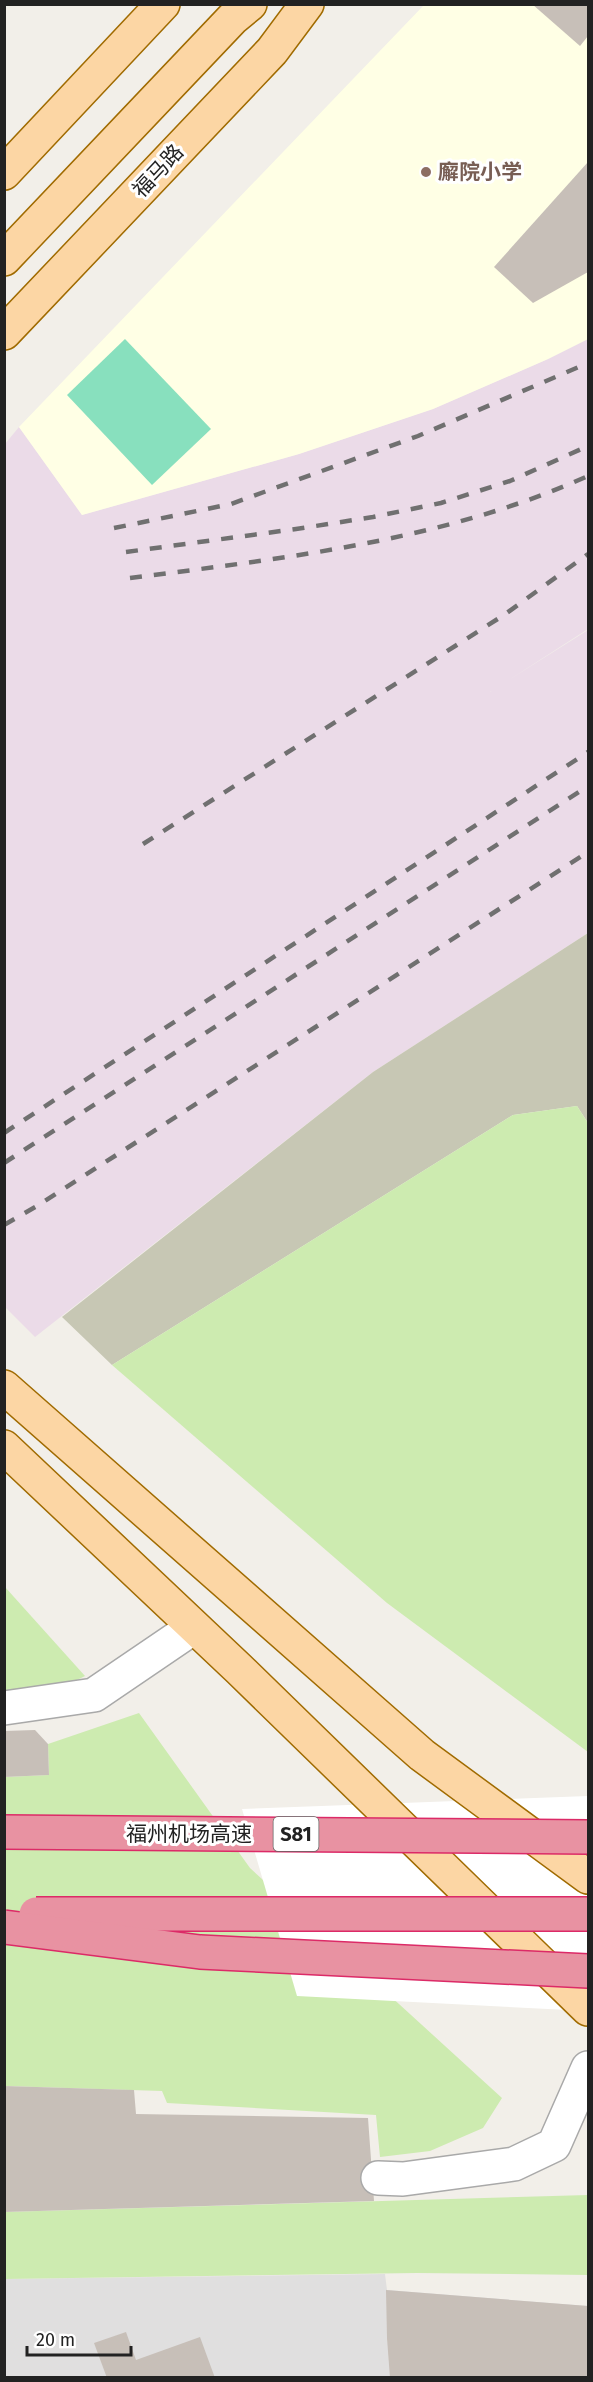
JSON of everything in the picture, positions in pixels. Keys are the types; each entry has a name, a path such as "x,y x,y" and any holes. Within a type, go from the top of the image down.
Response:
{"highway":[{"name":"福州机场高速","path":"4,1832 588,1837"},
{"path":"4,1914 588,1914"},
{"path":"4,1927 200,1952 588,1971"}],"main road":[{"path":"4,172 164,4"},
{"path":"4,259 233,18 250,4"},
{"name":"福马路","path":"4,333 272,51 308,4"},
{"path":"4,1387 422,1755 588,1877"},
{"path":"4,1447 194,1627 588,2009"}],"lane":[{"path":"4,1708 94,1695 194,1627"},
{"path":"378,2178 404,2180 514,2164 554,2145 588,2068"}],"shaded area":[{"name":"廨院小学","path":"424,5 588,5 588,339 433,409 299,454 82,515 19,427"},
{"path":"588,339 588,629 490,692 588,630 588,933 373,1072 35,1337 5,1307 5,444 19,427 82,515 299,454 433,409"},
{"path":"588,933 588,1123 577,1106 513,1115 112,1365 62,1317 373,1072"},
{"path":"385,2274 387,2290 588,2306 588,2377 5,2377 4,2279"}],"green space":[{"path":"125,339 211,429 152,485 67,395"},
{"path":"577,1106 588,1123 588,1752 387,1603 112,1365 513,1115"},
{"path":"5,1587 85,1676 43,1697 5,1695"},
{"path":"139,1713 250,1868 502,2098 483,2128 430,2151 380,2157 376,2115 167,2103 162,2091 5,2086 5,1777 49,1775 48,1744"},
{"path":"588,2195 588,2275 417,2273 5,2279 4,2212"}],"pier":[{"path":"588,1796 588,2011 297,1996 242,1809"}],"building":[{"path":"532,4 588,4 588,36 580,46"},
{"path":"588,162 588,272 533,303 494,267"},
{"path":"35,1730 48,1744 49,1775 4,1777 4,1731"},
{"path":"4,2086 134,2090 136,2114 368,2118 374,2201 4,2212"},
{"path":"386,2290 588,2306 588,2378 390,2378"},
{"path":"126,2332 136,2360 200,2337 215,2378 107,2378 94,2343"}],"railway":[{"path":"114,528 231,504 418,436 588,363"},
{"path":"126,552 296,529 441,503 510,481 588,446"},
{"path":"130,578 305,554 420,532 477,517 588,476"},
{"path":"143,844 504,615 588,554"},
{"path":"4,1133 588,752"},
{"path":"4,1163 588,786"},
{"path":"4,1225 588,852"}],"place":[{"name":"廨院小学","path":"426,172"}]}
